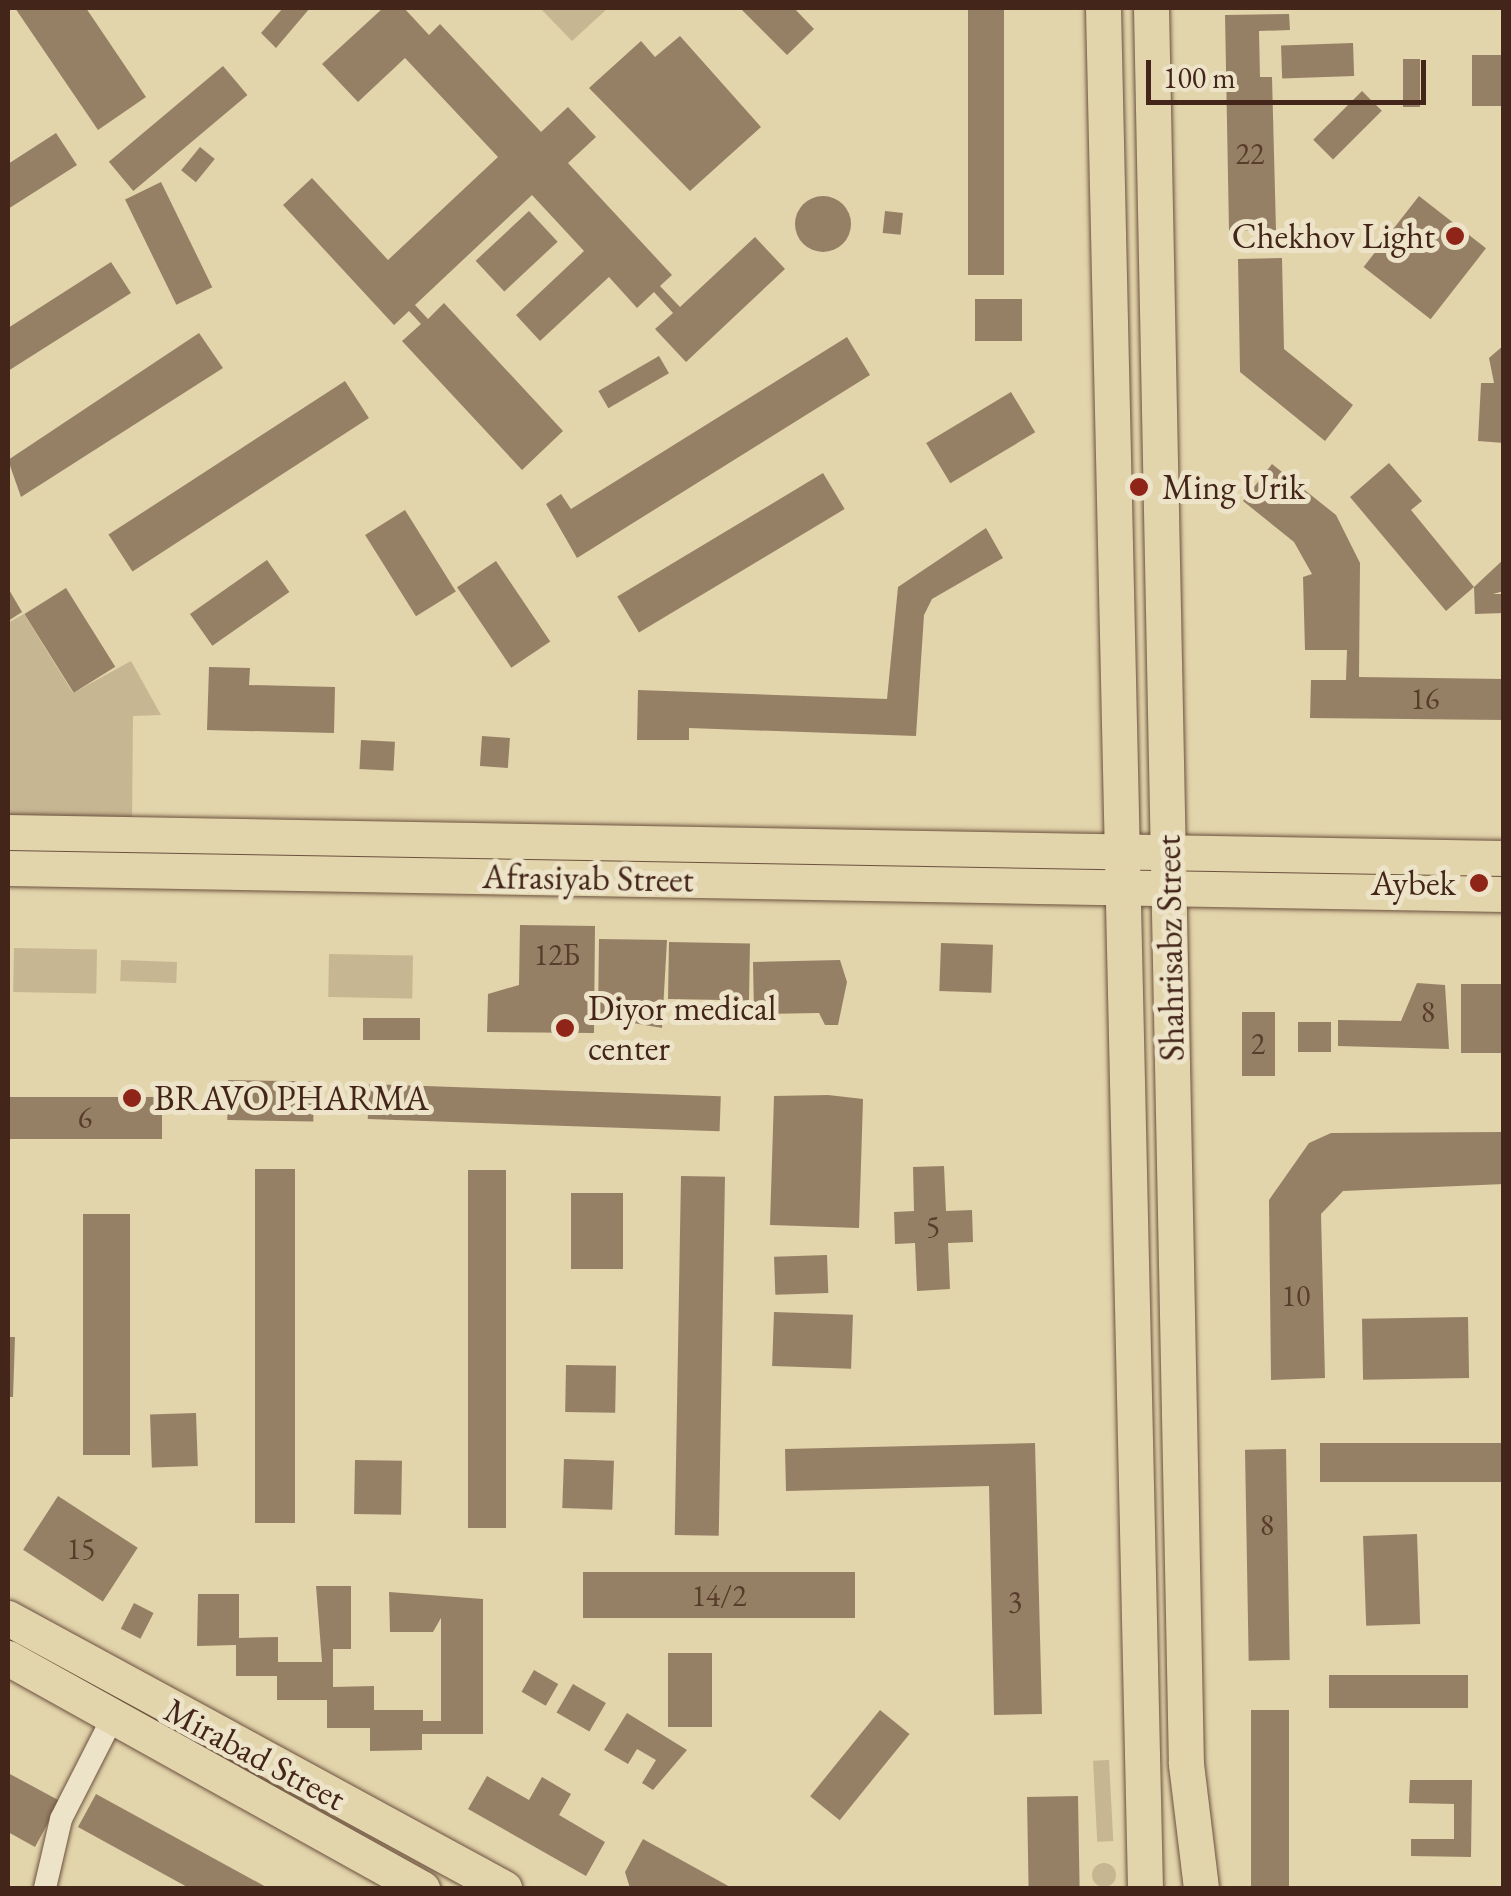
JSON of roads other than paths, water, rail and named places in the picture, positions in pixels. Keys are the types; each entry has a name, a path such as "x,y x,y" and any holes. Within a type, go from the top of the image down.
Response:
{"main road":[{"name":"Shahrisabz Street","path":"1103,8 1116,851 1145,1888"},
{"name":"Shahrisabz Street","path":"1151,8 1186,1764 1201,1888"},
{"name":"Afrasiyab Street","path":"8,832 1504,858"},
{"name":"Afrasiyab Street","path":"8,868 1504,894"},
{"name":"Mirabad Street","path":"8,1618 504,1888"},
{"name":"Mirabad Street","path":"8,1658 422,1888"}],"street":[{"path":"45,1888 61,1820 112,1717"}],"place":[{"name":"Chekhov Light","path":"1455,236"},
{"name":"Ming Urik","path":"1139,487"},
{"name":"Aybek","path":"1479,883"},
{"name":"Diyor medical center","path":"565,1028"},
{"name":"BRAVO PHARMA","path":"132,1098"}]}
